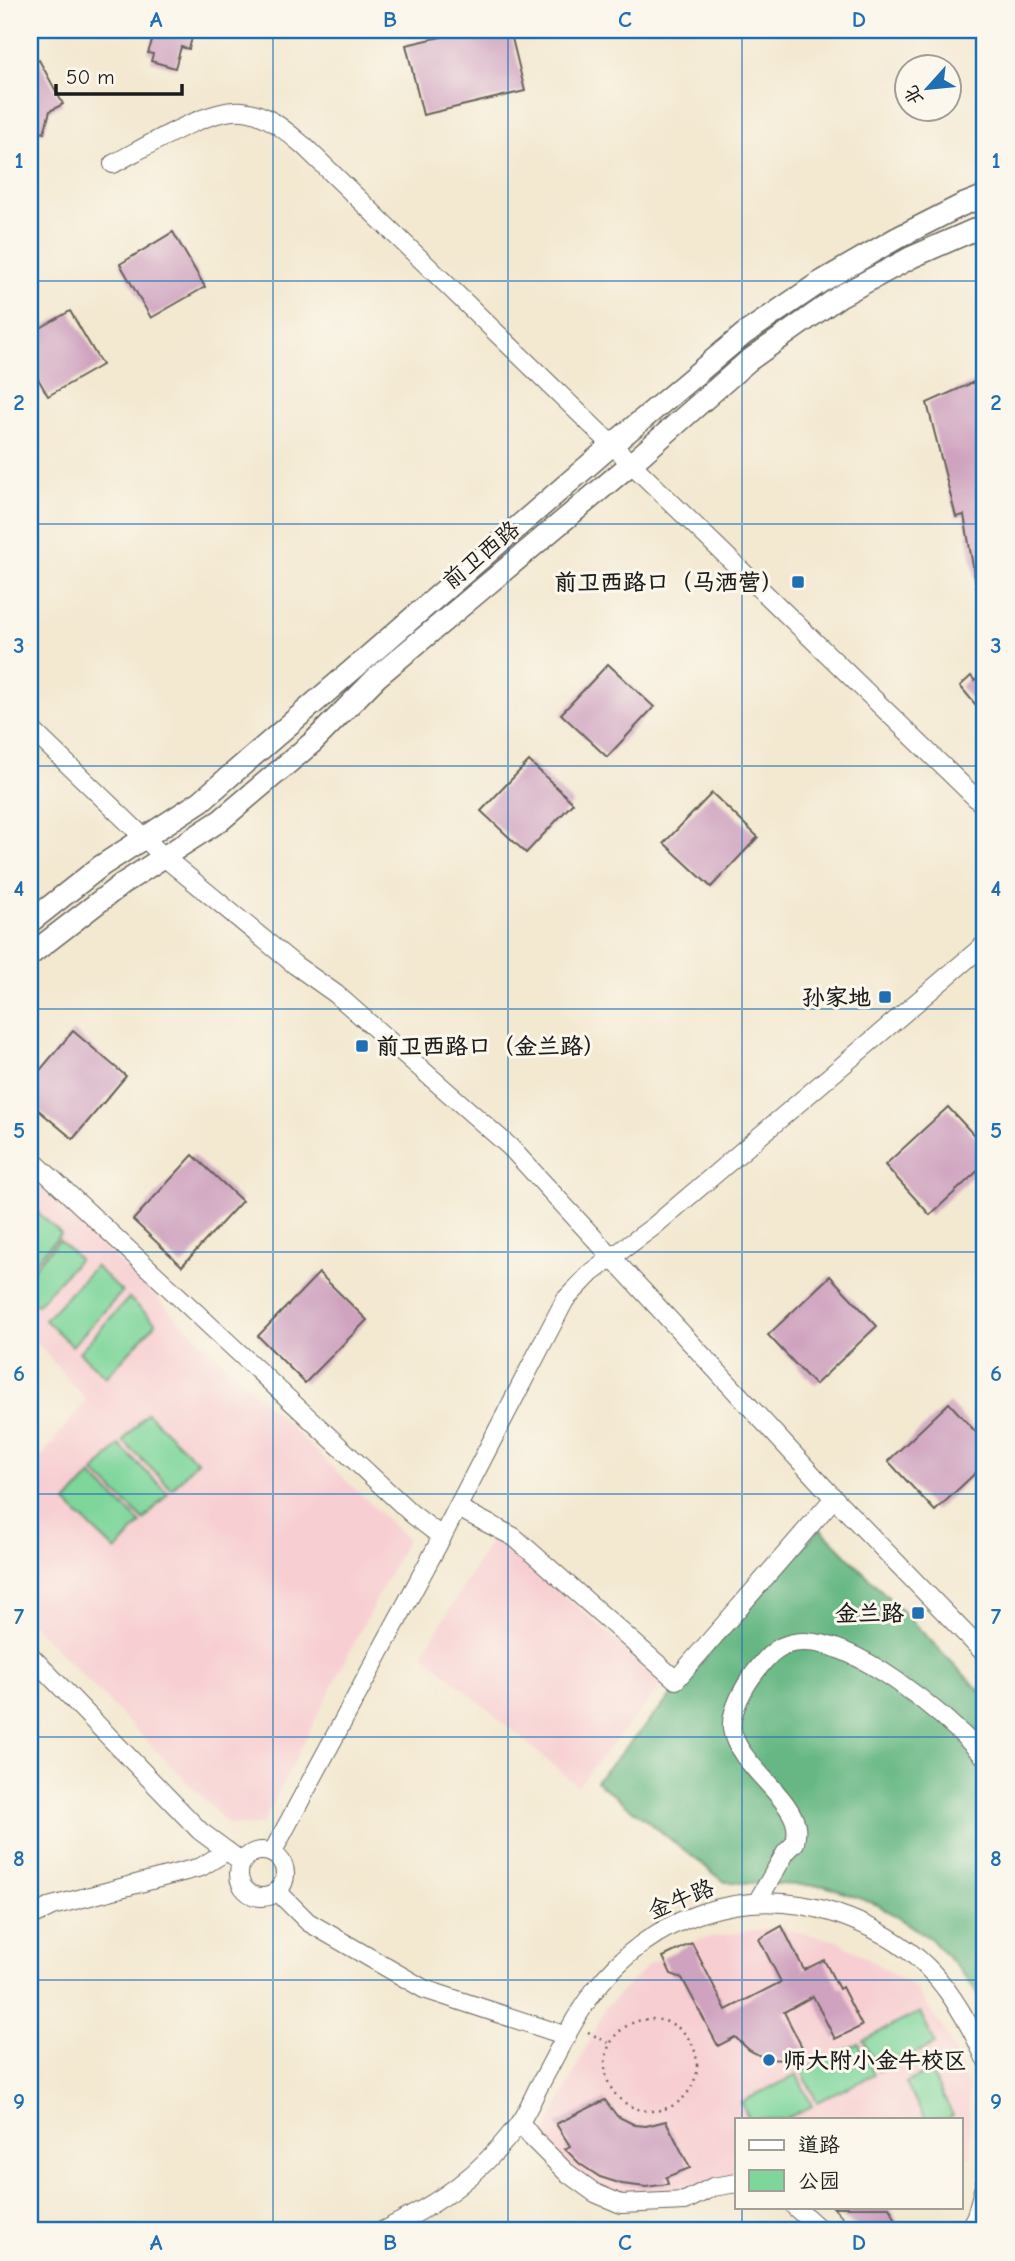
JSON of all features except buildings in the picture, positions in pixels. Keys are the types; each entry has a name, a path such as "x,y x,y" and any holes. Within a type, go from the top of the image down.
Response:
{"main road":[{"name":"前卫西路","path":"30,922 101,866 201,801 744,334 819,283 897,238 962,205 985,197"},
{"name":"前卫西路","path":"30,955 122,884 220,820 241,803 313,742 377,677 632,463 748,361 840,296 912,257 985,225"}],"street":[{"path":"113,164 219,113 244,111 274,122 304,146 985,807"},
{"path":"30,728 164,857 295,965 336,994 510,1147 834,1498 985,1654"},
{"path":"272,1853 458,1508 565,1300 591,1273 653,1227 985,944"},
{"path":"30,1158 412,1514 442,1537"},
{"path":"458,1508 514,1537 676,1680 834,1498"},
{"path":"757,1902 786,1852 795,1843 796,1825 785,1805 738,1747 732,1730 733,1712 753,1675 773,1651 791,1643 814,1641 857,1657 909,1688 985,1757"},
{"path":"30,1655 185,1816 234,1856 240,1881 247,1892 259,1897 271,1895 284,1881 284,1868 277,1857 272,1853 259,1851 247,1856 234,1856 217,1859 201,1867 52,1906 30,1917"},
{"path":"277,1891 308,1922 424,1989 570,2030"},
{"name":"金牛路","path":"382,2231 436,2203 469,2180 520,2122 593,1992 642,1942 671,1925 703,1912 734,1904 768,1901 810,1906 852,1919 893,1939 932,1969 971,2026 985,2058"},
{"path":"520,2122 566,2172 595,2193 621,2204 685,2201 713,2187 735,2183"},
{"path":"976,2222 985,2183"},
{"path":"796,2208 822,2231"}],"path":[{"path":"638,2020 671,2023 681,2029 694,2047 697,2058 695,2080 683,2098 663,2109 652,2111 631,2106 621,2101 608,2082 605,2060 610,2043 619,2031 638,2020"},
{"path":"570,2030 610,2043"}],"shaded area":[{"path":"30,1176 407,1539 262,1825 229,1825 30,1622 30,1471 86,1400 30,1335"},
{"path":"492,1538 511,1550 665,1682 577,1786 423,1654"},
{"name":"师大附小金牛校区","path":"774,1927 839,1941 915,1988 946,2033 968,2087 971,2158 962,2158 962,2118 735,2118 735,2177 723,2177 661,2200 621,2201 567,2170 545,2134 605,2008 649,1964 700,1939"}],"green space":[{"path":"30,1205 61,1234 30,1267"},
{"path":"59,1240 79,1259 37,1305 30,1299 30,1272"},
{"path":"95,1266 122,1292 72,1346 45,1320"},
{"path":"129,1298 156,1323 106,1377 79,1352"},
{"path":"147,1413 197,1461 172,1489 123,1441"},
{"path":"119,1445 168,1493 144,1520 94,1472"},
{"path":"91,1475 141,1523 116,1551 66,1503"},
{"path":"820,1528 985,1696 985,2007 968,1980 931,1939 878,1905 825,1886 725,1882 596,1781"},
{"path":"920,2012 935,2044 878,2071 863,2040"},
{"path":"859,2043 874,2075 817,2102 802,2071"},
{"path":"930,2071 953,2115 948,2118 924,2118 906,2083"},
{"path":"797,2075 812,2106 787,2118 749,2118 741,2102"}],"place":[{"name":"前卫西路口（马洒营）","path":"798,582"},
{"name":"孙家地","path":"885,997"},
{"name":"前卫西路口（金兰路）","path":"362,1046"},
{"name":"金兰路","path":"918,1613"},
{"name":"师大附小金牛校区","path":"769,2060"}]}
